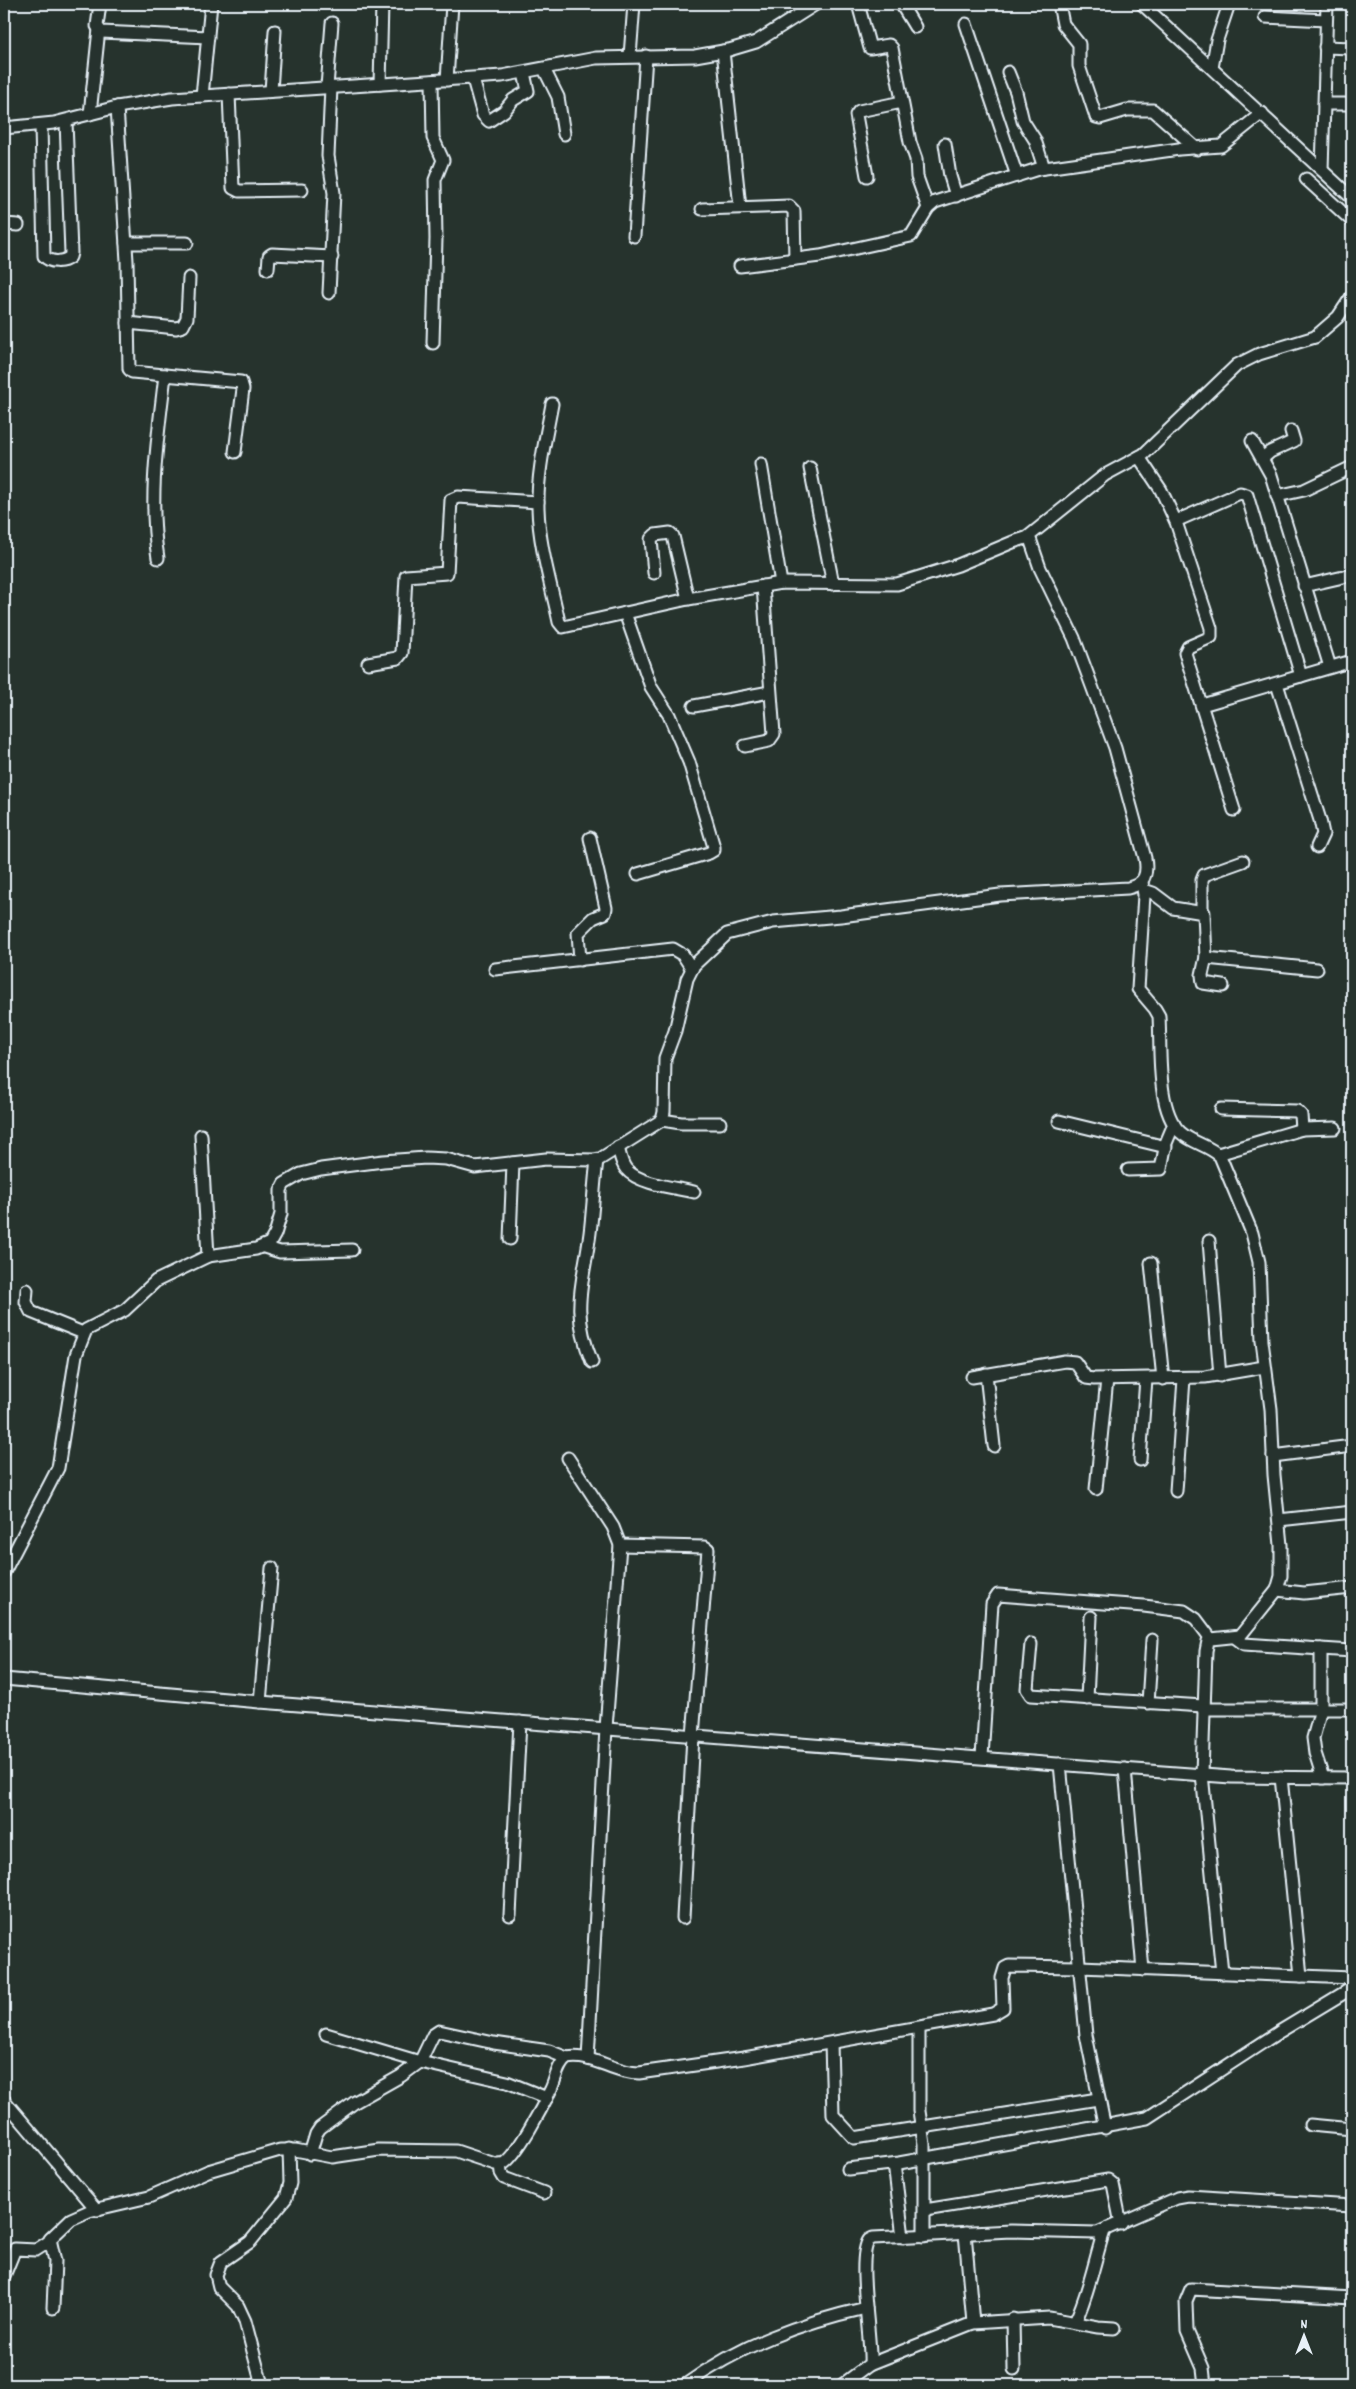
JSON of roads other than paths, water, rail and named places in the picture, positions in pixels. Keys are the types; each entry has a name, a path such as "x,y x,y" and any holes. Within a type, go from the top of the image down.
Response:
{"street":[{"path":"90,114 100,4"},
{"path":"202,96 211,4"},
{"path":"380,84 382,4"},
{"path":"447,80 452,4"},
{"path":"630,56 634,4"},
{"path":"4,128 66,121 117,107 165,99 474,79 524,73 585,59 630,56 724,56 756,42 816,4"},
{"path":"858,4 870,48 889,45 892,48 902,102 916,159 917,177 928,208"},
{"path":"901,4 915,27"},
{"path":"1059,4 1063,24 1079,44 1079,66 1096,117 1100,118 1127,110 1153,110 1197,148"},
{"path":"1142,4 1212,68 1256,118 1322,170 1352,198"},
{"path":"1212,68 1217,40 1229,4"},
{"path":"1322,170 1327,4"},
{"path":"1265,17 1326,20"},
{"path":"329,293 334,192 328,156 332,23"},
{"path":"966,24 1017,176"},
{"path":"99,29 106,33 208,38"},
{"path":"271,91 275,30"},
{"path":"1325,47 1352,48"},
{"path":"634,236 646,56"},
{"path":"724,56 740,207"},
{"path":"544,69 558,97 564,134"},
{"path":"1008,72 1016,92 1022,121 1035,140 1044,168"},
{"path":"474,79 483,115 489,121 504,111 513,100 528,91 524,73"},
{"path":"432,81 433,138 443,160 435,180 436,239 433,343"},
{"path":"229,94 233,188 239,191 302,190"},
{"path":"867,176 857,113 902,102"},
{"path":"1324,104 1352,104"},
{"path":"117,107 126,243 130,372 241,382 243,389 235,452"},
{"path":"740,266 841,252 911,236 928,208 935,202 1044,168 1179,148 1221,146 1256,118"},
{"path":"41,125 44,256 50,261 65,261 71,254 66,121"},
{"path":"945,144 950,176 956,196"},
{"path":"1306,179 1352,221"},
{"path":"702,209 785,206 792,208 794,211 795,259"},
{"path":"4,224 18,225"},
{"path":"126,243 187,243"},
{"path":"268,269 269,256 272,254 332,257"},
{"path":"128,323 176,328 184,326 187,318 189,278"},
{"path":"552,404 538,502 541,540 560,625 566,627 688,599 781,583 897,584 958,565 1029,537 1031,533 1106,475 1139,457 1207,396 1232,369 1259,354 1315,337 1338,317 1352,296"},
{"path":"158,558 154,524 154,485 165,375"},
{"path":"1262,458 1270,452 1294,441 1291,431"},
{"path":"1252,441 1271,475 1330,667"},
{"path":"1139,457 1161,490 1176,521 1212,632 1211,637 1188,647 1185,653 1234,810"},
{"path":"761,464 781,583"},
{"path":"1277,496 1304,490 1352,467"},
{"path":"810,468 833,584"},
{"path":"1176,521 1240,493 1247,495 1301,676"},
{"path":"368,663 398,658 402,653 406,576 447,573 451,500 458,497 538,502"},
{"path":"654,573 651,538 655,535 670,533 673,536 688,599"},
{"path":"1029,537 1040,568 1074,638 1114,748 1145,858 1146,870 1143,886 1138,989 1159,1016 1164,1094 1174,1124 1189,1139 1218,1154 1252,1233 1258,1252 1261,1278 1264,1367 1271,1409 1273,1456 1282,1556 1281,1576 1277,1590 1245,1632 1236,1638 1211,1639"},
{"path":"1304,586 1352,575"},
{"path":"745,746 773,738 763,586"},
{"path":"625,613 651,687 669,715 689,762 714,847 714,850 710,853 638,874"},
{"path":"1202,705 1330,667 1352,663"},
{"path":"1277,684 1320,820 1323,834 1317,847"},
{"path":"694,706 770,692"},
{"path":"580,960 578,933 593,918 605,913 606,908 590,838"},
{"path":"1223,986 1203,983 1202,975 1206,957 1205,914 1202,911 1202,880 1204,875 1243,861"},
{"path":"662,1120 664,1112 665,1058 675,1030 687,979 692,969 727,934 757,925 1000,895 1138,886 1143,886 1173,908 1202,911"},
{"path":"495,969 673,949 683,955 692,969"},
{"path":"1206,957 1317,969"},
{"path":"1221,1109 1297,1111 1301,1116 1302,1129"},
{"path":"264,1247 272,1239 278,1226 281,1214 281,1190 284,1184 289,1179 301,1174 321,1169 383,1161 426,1158 446,1159 475,1167 546,1159 597,1160 662,1120 695,1124 720,1124"},
{"path":"1059,1122 1166,1147"},
{"path":"1128,1170 1160,1171 1174,1124"},
{"path":"1218,1154 1302,1129 1335,1128"},
{"path":"201,1135 208,1256"},
{"path":"618,1146 624,1165 632,1174 650,1182 694,1192"},
{"path":"592,1362 581,1330 579,1302 580,1282 589,1236 597,1160"},
{"path":"510,1239 513,1163"},
{"path":"1209,1241 1220,1376"},
{"path":"4,1572 58,1468 73,1375 84,1333 92,1325 125,1310 156,1281 208,1256 264,1247 280,1252 352,1250"},
{"path":"1151,1263 1163,1379"},
{"path":"27,1290 26,1302 31,1312 84,1333"},
{"path":"972,1377 1071,1361 1078,1365 1086,1378 1107,1379 1184,1379 1220,1376 1264,1367"},
{"path":"986,1374 994,1446"},
{"path":"1096,1489 1107,1379"},
{"path":"1140,1460 1146,1379"},
{"path":"1176,1491 1184,1379"},
{"path":"1273,1456 1352,1446"},
{"path":"568,1458 613,1527 620,1545 606,1728 588,2059"},
{"path":"1279,1520 1352,1512"},
{"path":"620,1545 705,1547 708,1549 693,1736 683,1918"},
{"path":"260,1702 272,1568"},
{"path":"1277,1590 1304,1593 1352,1588"},
{"path":"982,1757 992,1604 998,1595 1144,1606 1184,1611 1196,1619 1211,1639"},
{"path":"1087,1699 1091,1617"},
{"path":"1236,1638 1244,1644 1321,1652 1352,1651"},
{"path":"1211,1639 1208,1642 1206,1651 1202,1774 1222,1974"},
{"path":"1148,1703 1152,1640"},
{"path":"1031,1644 1027,1689 1031,1695 1203,1708 1352,1708"},
{"path":"1321,1652 1321,1709 1313,1738 1323,1778"},
{"path":"4,1679 260,1702 1125,1769 1281,1778 1352,1778"},
{"path":"510,1915 520,1722"},
{"path":"1060,1764 1086,2035 1105,2128"},
{"path":"1125,1769 1142,1970"},
{"path":"1281,1778 1301,1976"},
{"path":"310,2154 316,2134 320,2128 355,2102 401,2076 420,2062 433,2035 441,2031 494,2043 549,2051 567,2058 588,2059 622,2072 639,2073 831,2044 993,2014 1002,2010 1002,1978 1005,1968 1009,1966 1080,1966 1222,1974 1352,1978"},
{"path":"848,2169 894,2164 1105,2128 1140,2120 1156,2114 1264,2042 1352,1988"},
{"path":"919,2029 919,2111 924,2158 924,2236"},
{"path":"326,2034 420,2062 507,2082 547,2098"},
{"path":"831,2044 833,2115 852,2137 922,2128 1098,2099"},
{"path":"4,2276 15,2249 36,2250 50,2241 54,2233 71,2219 97,2210 149,2197 208,2171 268,2152 289,2149 332,2157 379,2150 456,2151 500,2164 510,2159 547,2098 560,2065 567,2058"},
{"path":"4,2100 97,2210"},
{"path":"1310,2125 1352,2129"},
{"path":"262,2385 243,2316 238,2306 219,2287 216,2275 221,2262 250,2242 286,2198 290,2183 289,2149"},
{"path":"500,2164 501,2173 504,2178 544,2192"},
{"path":"894,2164 903,2237"},
{"path":"925,2210 1108,2180 1114,2184 1121,2224"},
{"path":"870,2364 865,2270 865,2249 869,2240 1011,2231 1090,2234 1104,2231 1177,2198 1188,2196 1352,2206"},
{"path":"1075,2322 1086,2297 1094,2260 1104,2231"},
{"path":"965,2234 972,2323"},
{"path":"50,2241 54,2261 52,2308"},
{"path":"1205,2385 1203,2368 1187,2330 1186,2301 1191,2289 1352,2298"},
{"path":"686,2385 721,2360 754,2343 810,2322 866,2308"},
{"path":"842,2385 870,2364 972,2323 1049,2318 1114,2328"},
{"path":"1013,2319 1014,2369"}]}
